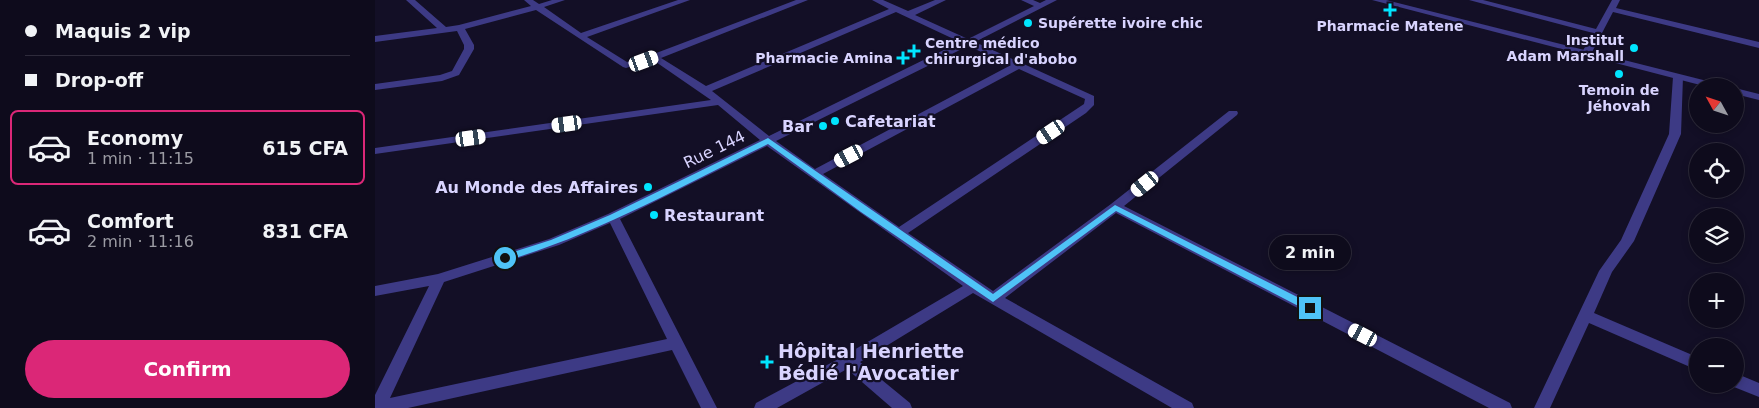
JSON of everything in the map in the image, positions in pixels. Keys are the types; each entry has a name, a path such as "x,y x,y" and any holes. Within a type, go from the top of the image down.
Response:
{"street":[{"path":"410,0 445,31"},
{"path":"528,0 626,65 654,57 804,0"},
{"path":"375,39 460,28 561,0"},
{"path":"580,36 686,0"},
{"path":"876,0 1090,98 1089,105 1081,112 898,234"},
{"path":"909,14 942,0"},
{"path":"1025,0 1041,6"},
{"name":"Rue 144","path":"375,291 439,279 554,242 613,217 1053,0"},
{"path":"1376,0 1399,3 1586,54 1689,80"},
{"path":"1473,0 1598,32"},
{"path":"1586,54 1616,0"},
{"path":"705,90 897,9"},
{"path":"1610,9 1759,44"},
{"path":"375,87 442,78 456,73 469,49 469,45 460,28"},
{"path":"654,57 705,90 768,140 973,286 1186,408"},
{"path":"815,174 1019,65"},
{"path":"1541,408 1605,270 1627,241 1675,134 1678,77"},
{"path":"1744,93 1759,97"},
{"path":"375,151 720,102"},
{"path":"993,299 1115,207 1233,113"},
{"path":"1115,207 1504,408"},
{"path":"613,217 709,408"},
{"path":"377,408 439,279"},
{"path":"761,408 848,361 973,286"},
{"path":"1584,315 1689,361"},
{"path":"377,408 675,343"},
{"path":"848,361 904,408"},
{"path":"1744,384 1759,390"}],"place":[{"name":"Pharmacie Matene","path":"1390,10"},
{"name":"Supérette ivoire chic","path":"1028,23"},
{"name":"Institut Adam Marshall","path":"1634,48"},
{"name":"Centre médico chirurgical d'abobo","path":"914,51"},
{"name":"Pharmacie Amina","path":"903,58"},
{"name":"Temoin de Jéhovah","path":"1619,74"},
{"name":"Cafetariat","path":"835,121"},
{"name":"Bar","path":"823,126"},
{"name":"Au Monde des Affaires","path":"648,187"},
{"name":"Restaurant","path":"654,215"},
{"name":"Hôpital Henriette Bédié l'Avocatier","path":"767,362"}],"route":[{"path":"505,258 554,242 613,217 768,140 864,210 993,299 1115,207 1310,308"}]}
